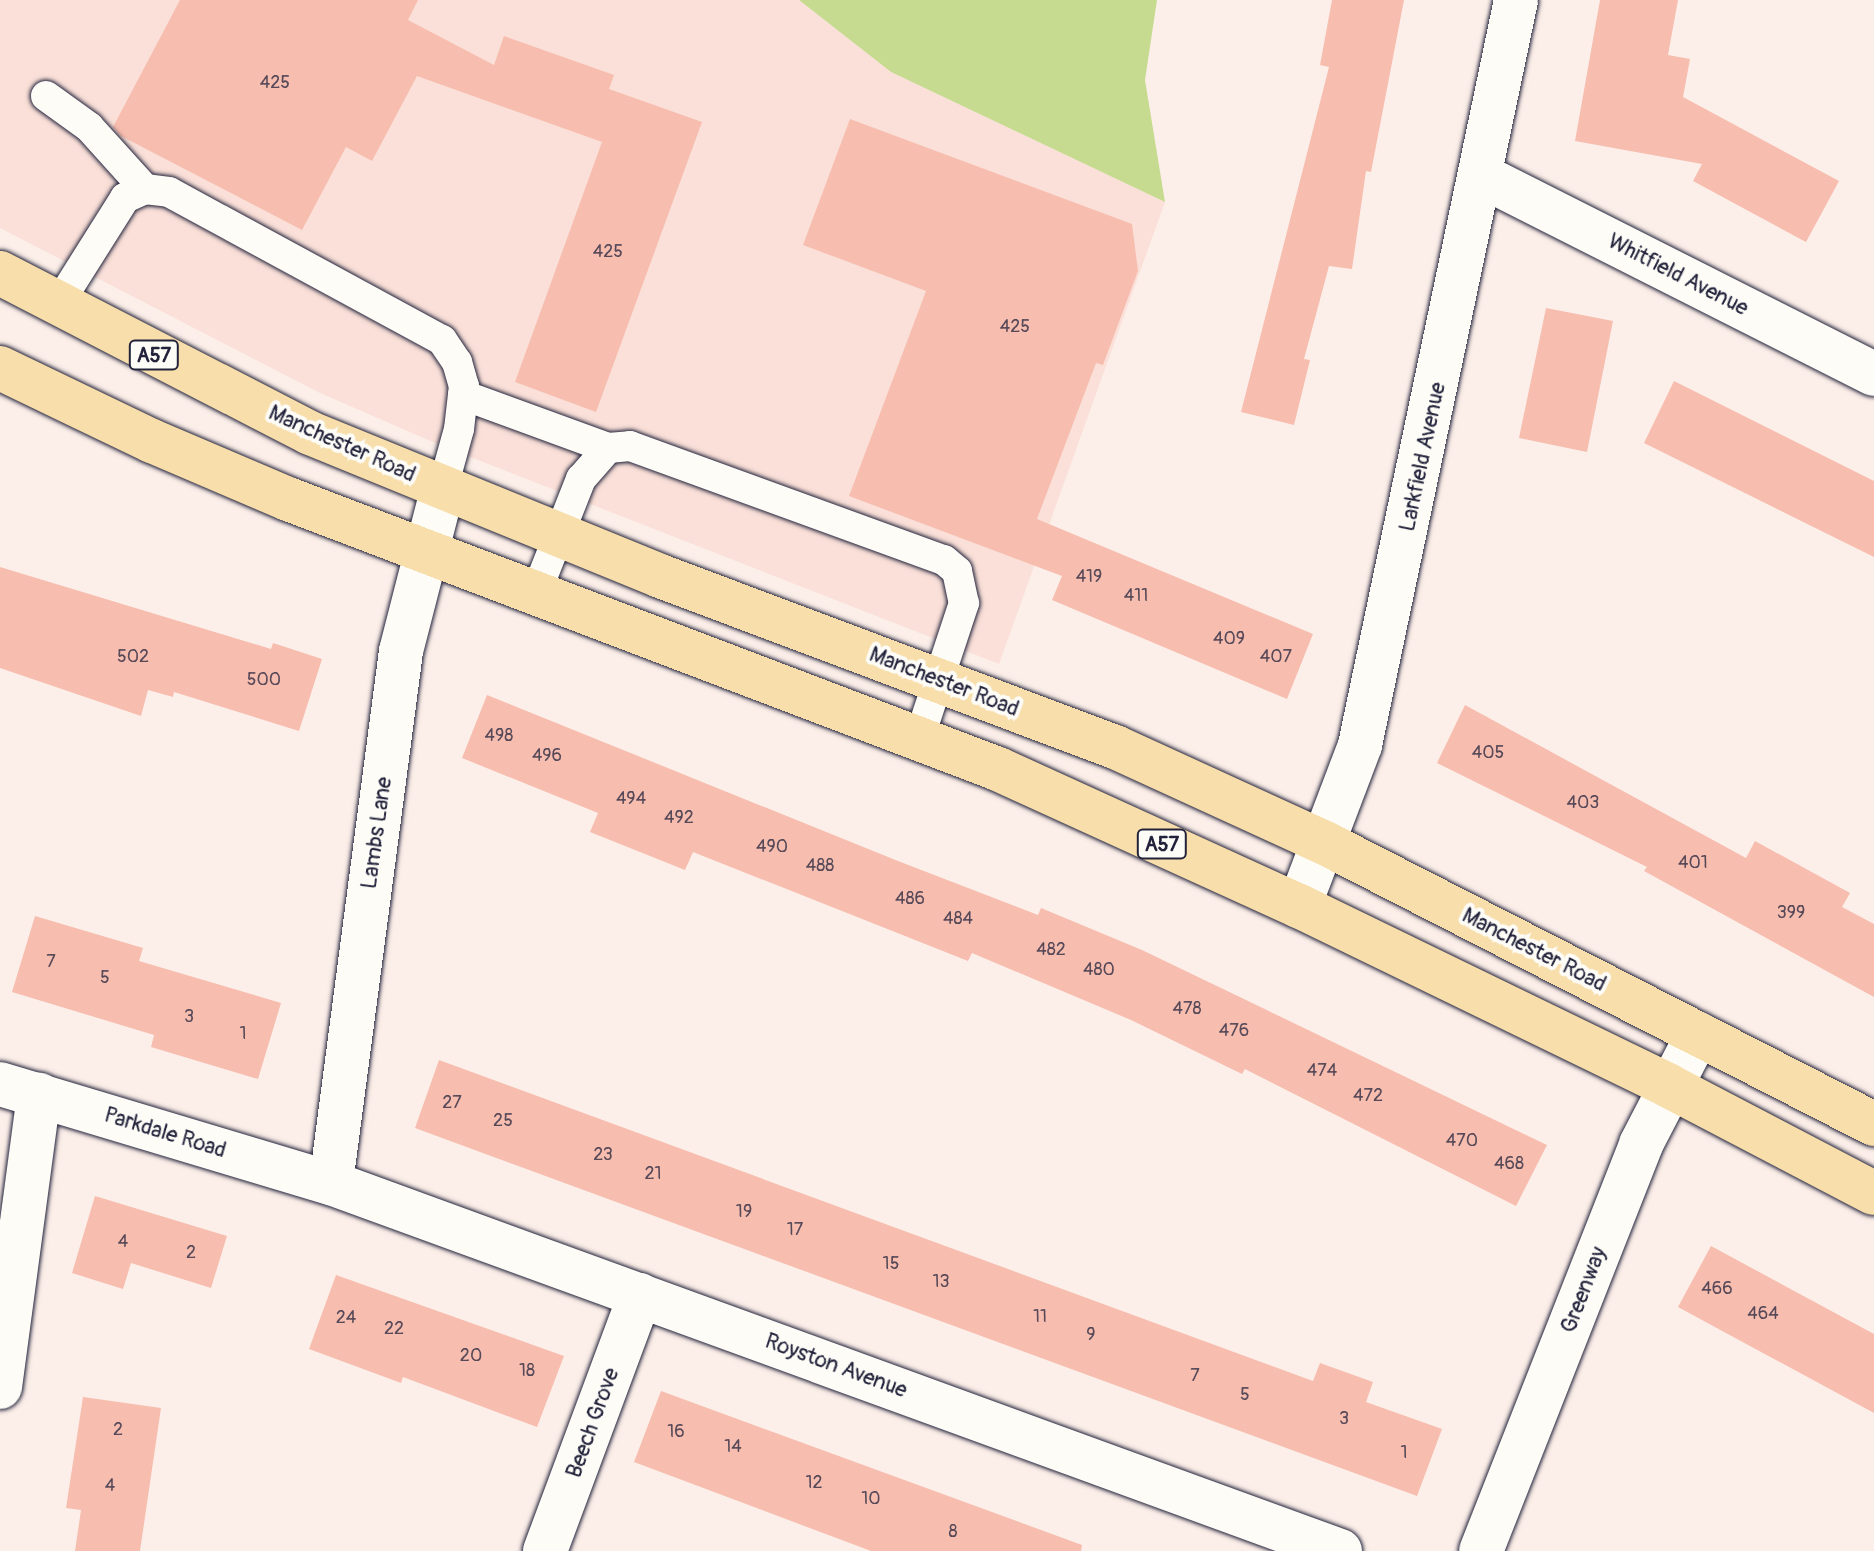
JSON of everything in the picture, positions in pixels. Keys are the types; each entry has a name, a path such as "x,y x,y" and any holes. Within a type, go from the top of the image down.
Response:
{"main road":[{"name":"Manchester Road","path":"0,273 57,306 310,433 559,535 1115,747 1325,843 1874,1124"},
{"name":"A57","path":"0,368 152,441 426,551 998,769 1299,906 1669,1086 1874,1193"}],"street":[{"name":"Larkfield Avenue","path":"1299,906 1360,745 1390,620 1516,0"},
{"name":"Whitfield Avenue","path":"1482,176 1874,374"},
{"name":"Lambs Lane","path":"331,1183 401,651 443,487"},
{"name":"Greenway","path":"1481,1551 1641,1144 1698,1034"},
{"name":"Parkdale Road","path":"19,1089 331,1183"},
{"path":"0,1387 19,1089"},
{"name":"Royston Avenue","path":"331,1183 1340,1551"},
{"name":"Beech Grove","path":"545,1551 640,1295"}],"lane":[{"path":"46,96 89,127 135,193 190,202 416,322 442,340 457,362 463,395 443,487"},
{"path":"57,306 135,193"},
{"path":"463,395 608,448 656,452 944,560 957,571 964,603 919,739"},
{"path":"536,593 581,479 608,448"}],"shaded area":[{"path":"0,0 799,0 891,72 1165,202 999,664 442,446 320,393 0,228"}],"green space":[{"path":"799,0 1157,0 1145,80 1165,202 891,72"}],"building":[{"path":"180,0 418,0 408,20 494,65 504,36 614,75 609,89 702,122 596,412 515,382 602,142 417,76 372,161 346,147 302,230 121,136 113,127"},
{"path":"1332,0 1404,0 1371,172 1366,171 1352,269 1329,266 1304,359 1310,360 1294,425 1241,412 1329,67 1320,65"},
{"path":"1600,0 1678,0 1668,55 1690,59 1683,97 1839,181 1806,242 1693,181 1702,164 1575,141"},
{"path":"850,119 1132,224 1138,271 1103,365 1096,363 1037,519 1313,634 1287,699 1052,600 1062,576 849,496 926,291 803,245"},
{"path":"1546,308 1613,321 1587,452 1519,438"},
{"path":"1674,381 1874,481 1874,557 1644,443"},
{"path":"0,567 271,649 273,643 322,659 299,731 174,692 173,697 148,690 141,716 0,668"},
{"path":"487,695 898,861 1038,915 1041,908 1142,950 1547,1145 1516,1206 1245,1069 1242,1074 1131,1020 972,953 968,961 693,852 685,870 590,832 598,813 462,758"},
{"path":"1465,705 1746,858 1755,841 1850,893 1842,907 1874,924 1874,997 1644,871 1647,867 1437,763"},
{"path":"35,916 143,948 139,961 281,1003 258,1079 151,1047 154,1035 12,992"},
{"path":"439,1060 1313,1381 1320,1363 1373,1382 1366,1402 1442,1429 1417,1496 415,1128"},
{"path":"95,1196 227,1236 211,1288 131,1263 123,1289 72,1273"},
{"path":"1711,1246 1874,1334 1874,1413 1678,1307"},
{"path":"336,1275 564,1356 537,1427 403,1377 401,1383 309,1349"},
{"path":"661,1391 1082,1545 1081,1551 871,1551 634,1462"},
{"path":"83,1397 161,1408 140,1551 75,1551 81,1510 66,1508"}]}
